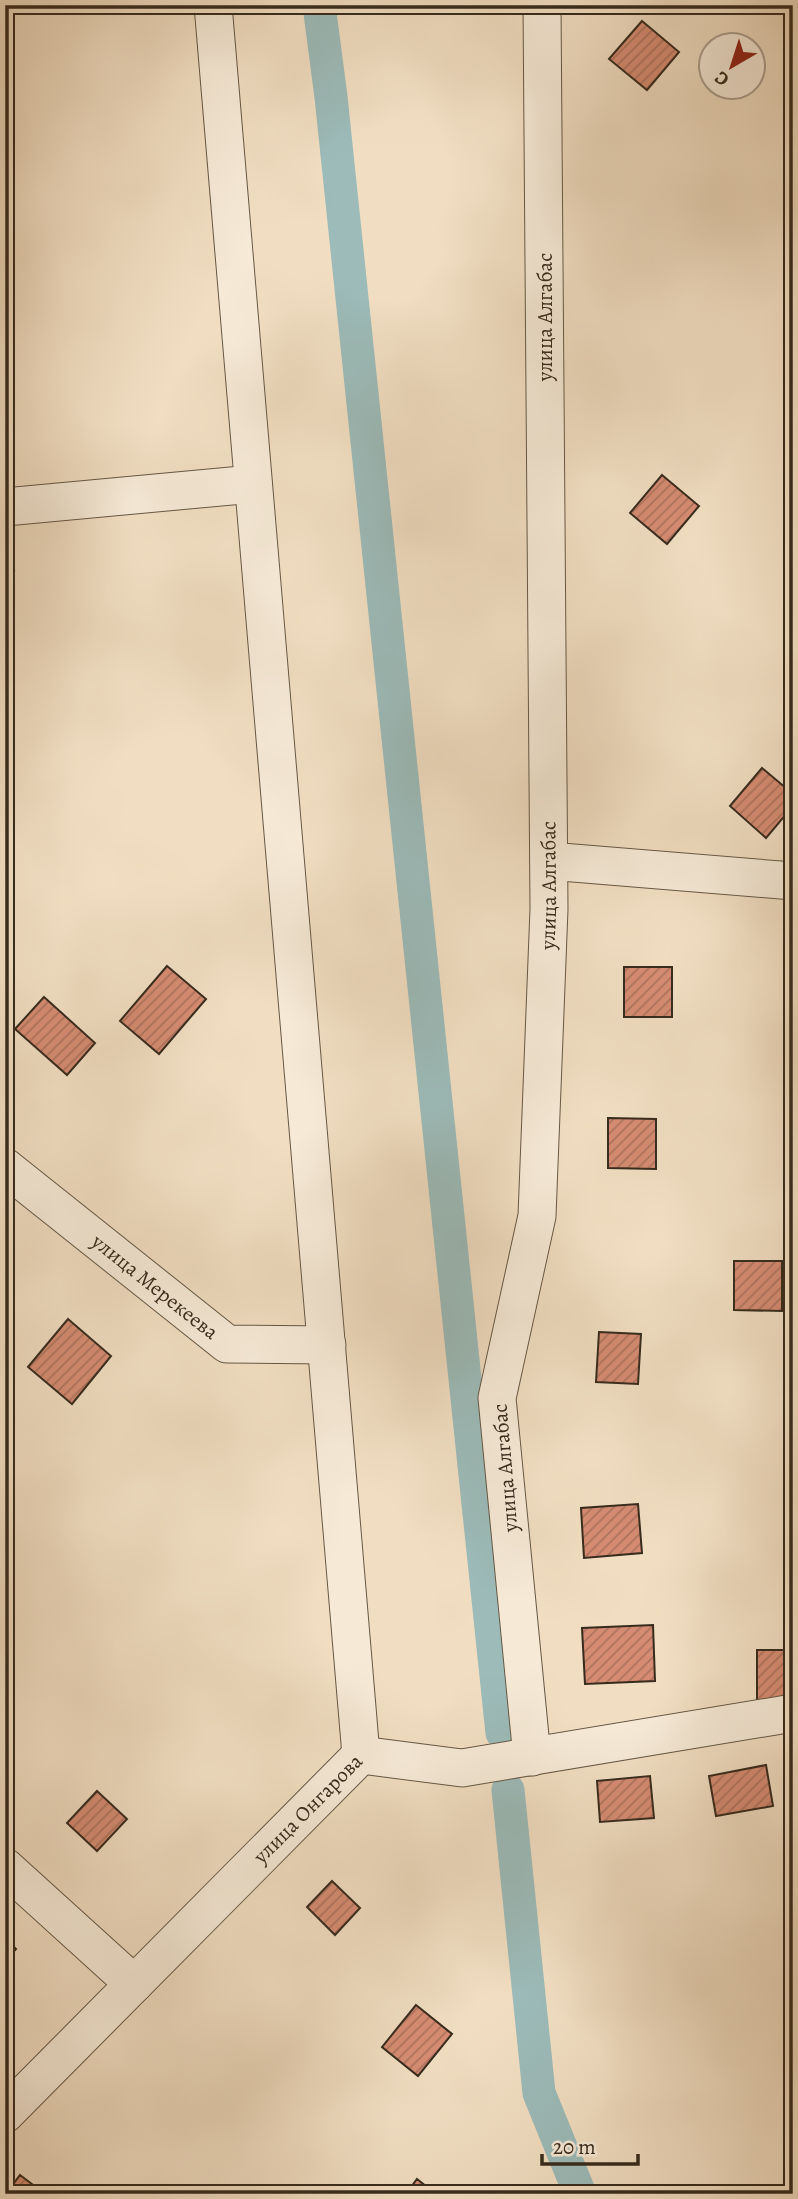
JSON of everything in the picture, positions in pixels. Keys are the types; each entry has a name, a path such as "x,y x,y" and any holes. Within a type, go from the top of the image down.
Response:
{"street":[{"path":"213,5 362,1755"},
{"name":"улица Алгабас","path":"532,1757 497,1398 537,1216 549,909 542,5"},
{"path":"5,507 253,484"},
{"path":"549,861 793,881"},
{"name":"улица Мерекеева","path":"5,1167 227,1344 327,1345"},
{"name":"улица Онгарова","path":"5,2114 362,1755 462,1768 793,1713"},
{"path":"5,1867 134,1983"}],"building":[{"path":"642,21 679,52 647,90 609,59"},
{"path":"662,475 699,506 667,544 630,513"},
{"path":"5,565 14,571 5,583"},
{"path":"762,768 793,794 793,806 766,838 730,806"},
{"path":"167,966 206,999 159,1054 120,1021"},
{"path":"624,967 672,967 672,1017 624,1017"},
{"path":"44,997 95,1043 67,1075 15,1029"},
{"path":"608,1118 656,1119 656,1169 608,1168"},
{"path":"734,1261 782,1261 782,1311 734,1310"},
{"path":"68,1319 111,1356 72,1404 28,1367"},
{"path":"599,1332 641,1334 638,1384 596,1382"},
{"path":"638,1504 642,1553 584,1558 581,1508"},
{"path":"653,1625 655,1681 585,1684 582,1628"},
{"path":"757,1650 793,1650 793,1700 757,1700"},
{"path":"766,1765 773,1806 716,1816 709,1776"},
{"path":"650,1776 654,1818 600,1822 597,1781"},
{"path":"97,1791 127,1819 97,1851 67,1823"},
{"path":"332,1881 360,1908 335,1935 307,1907"},
{"path":"5,1938 16,1949 5,1961"},
{"path":"416,2005 452,2034 418,2076 382,2047"},
{"path":"20,2175 45,2194 6,2194"},
{"path":"417,2179 436,2194 406,2194"}],"waterway":[{"path":"319,5 331,97 502,1733"},
{"path":"508,1790 539,2093 580,2194"}]}
